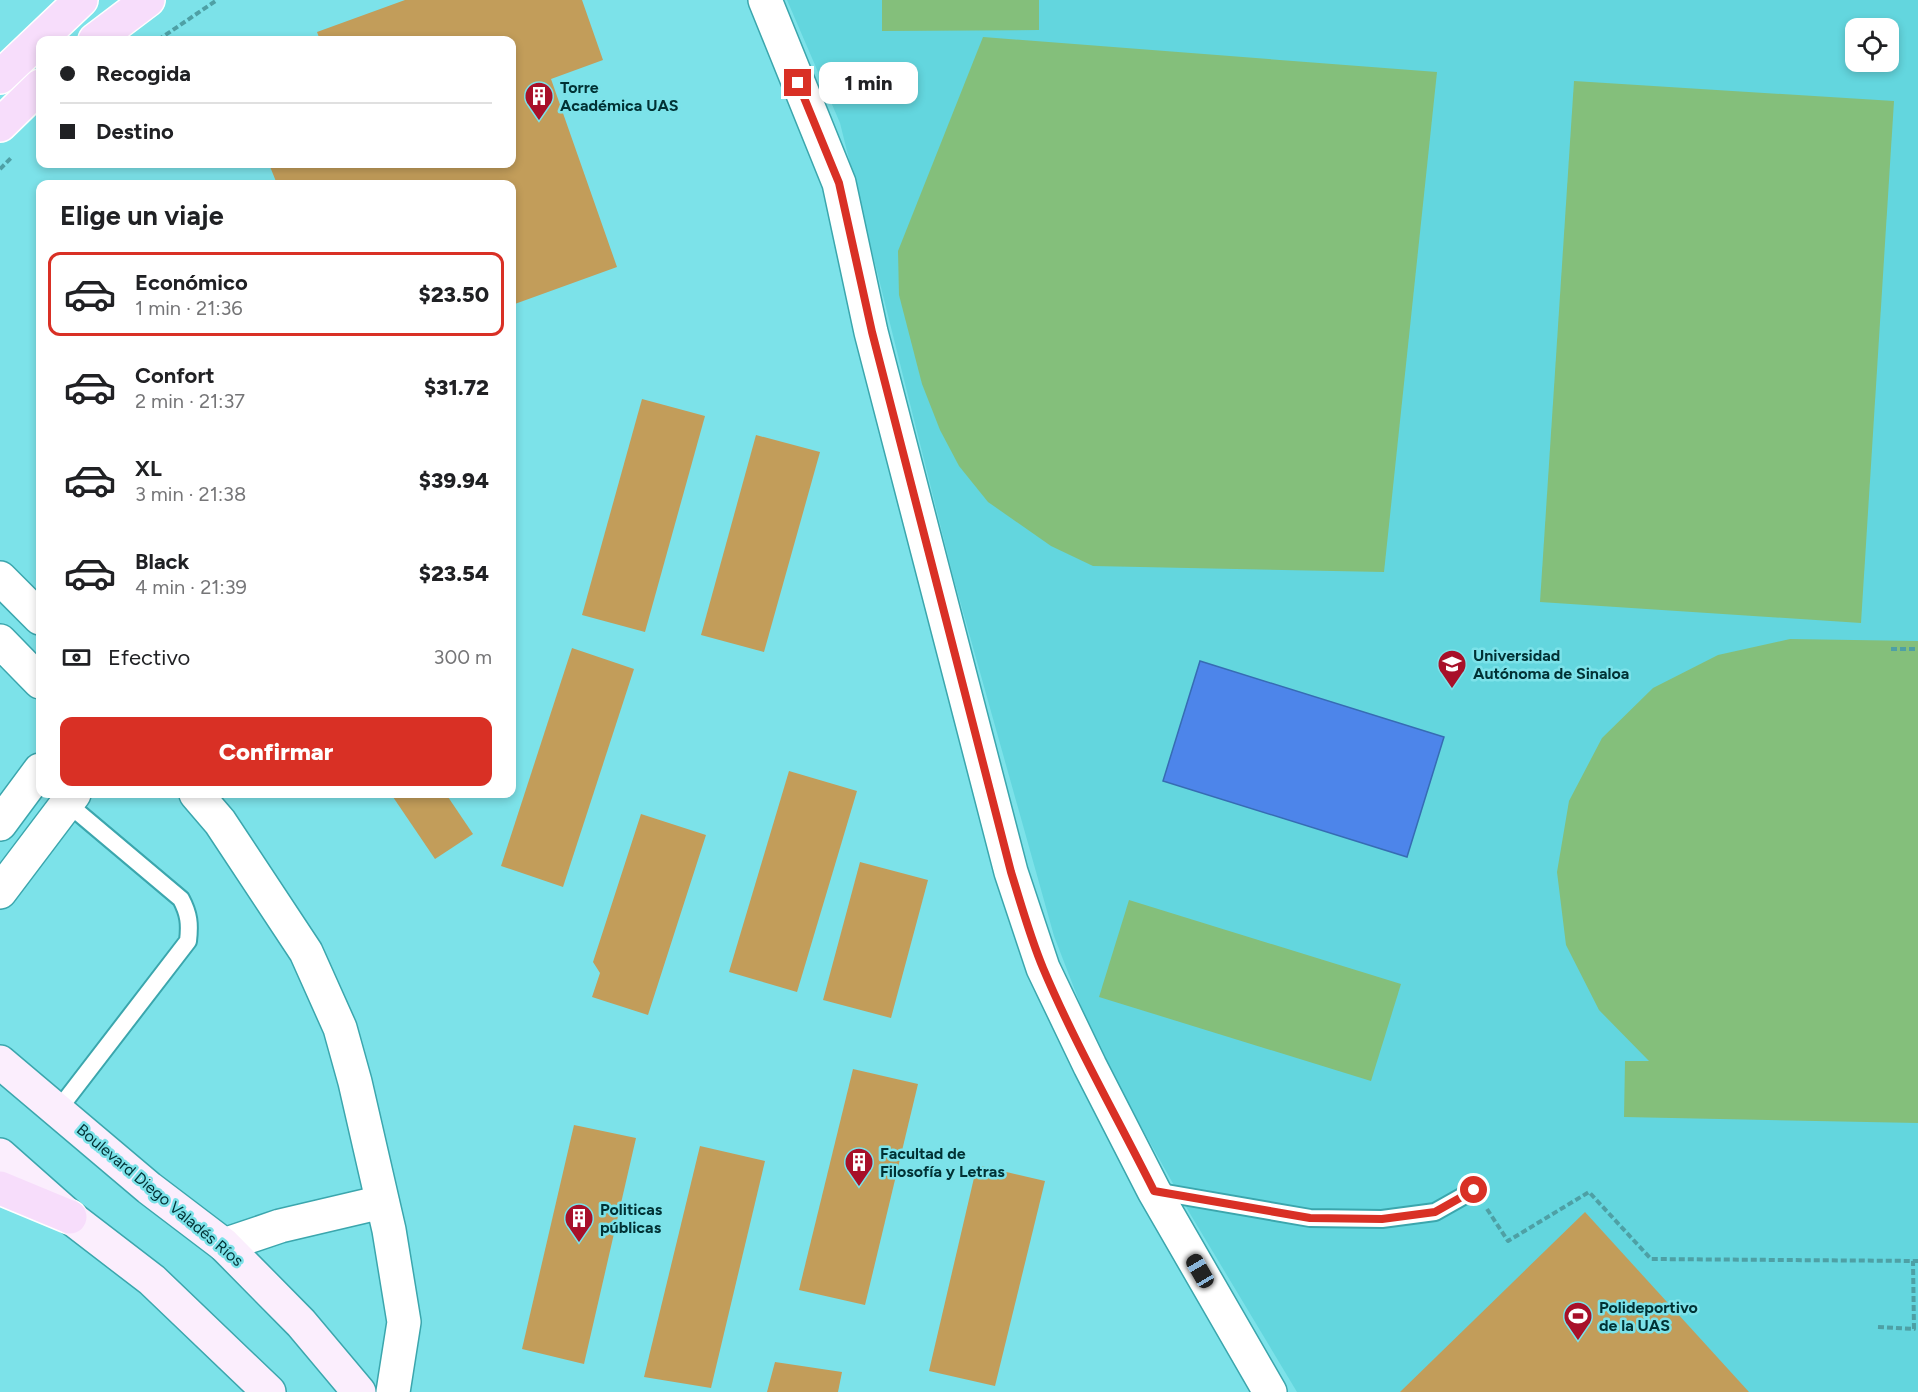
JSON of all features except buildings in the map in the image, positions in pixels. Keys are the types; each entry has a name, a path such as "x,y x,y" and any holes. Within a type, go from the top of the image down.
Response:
{"main road":[{"path":"43,36 81,0"},
{"path":"100,36 147,0"},
{"path":"0,77 36,43"},
{"path":"0,125 36,90"},
{"name":"Boulevard Diego Valadés Ríos","path":"0,1062 149,1188 224,1245 301,1323 359,1392"},
{"path":"0,1155 70,1217 152,1281 269,1392"},
{"path":"0,1188 70,1217"}],"street":[{"path":"765,0 839,183 872,332 1008,860 1027,924 1043,968 1154,1191 1270,1392"},
{"path":"0,578 36,614"},
{"path":"0,641 36,678"},
{"path":"2,817 36,775"},
{"path":"0,892 71,798"},
{"path":"199,798 220,822 306,952 340,1028 355,1082 382,1202 404,1322 393,1392"},
{"path":"224,1245 280,1226 382,1202"}],"lane":[{"path":"58,1110 188,941 190,927 189,913 181,899 71,798"},
{"path":"2,817 38,841"},
{"path":"1154,1191 1310,1218 1382,1219 1435,1212 1474,1190"}],"path":[{"path":"164,36 217,0"},
{"path":"1891,649 1918,650"},
{"path":"1474,1190 1508,1241 1589,1192 1650,1259 1916,1261 1914,1329 1878,1327"}],"shaded area":[{"name":"Universidad Autónoma de Sinaloa","path":"787,0 1918,0 1918,1392 1297,1392 1189,1212 1098,1050 1054,936 953,576 840,123"}],"green space":[{"path":"882,0 1039,0 1039,30 882,31"},
{"path":"983,37 1437,72 1384,572 1093,566 1051,546 988,502 959,466 940,430 922,384 899,295 898,251"},
{"path":"1574,81 1894,101 1861,623 1540,602"},
{"path":"1790,639 1918,641 1918,1123 1624,1117 1625,1061 1649,1061 1599,1010 1566,945 1557,872 1569,801 1602,738 1653,688 1718,655"},
{"path":"1129,900 1401,984 1371,1081 1099,997"}],"water":[{"path":"1200,661 1444,737 1407,857 1163,781"}],"place":[{"name":"Torre Académica UAS","path":"539,122"},
{"name":"Universidad Autónoma de Sinaloa","path":"1452,690"},
{"name":"Facultad de Filosofía y Letras","path":"859,1188"},
{"name":"Politicas públicas","path":"579,1244"},
{"name":"Polideportivo de la UAS","path":"1578,1342"}],"route":[{"path":"798,83 839,183 872,332 1011,872 1027,924 1043,968 1154,1191 1310,1218 1382,1219 1435,1212 1474,1190"}]}
